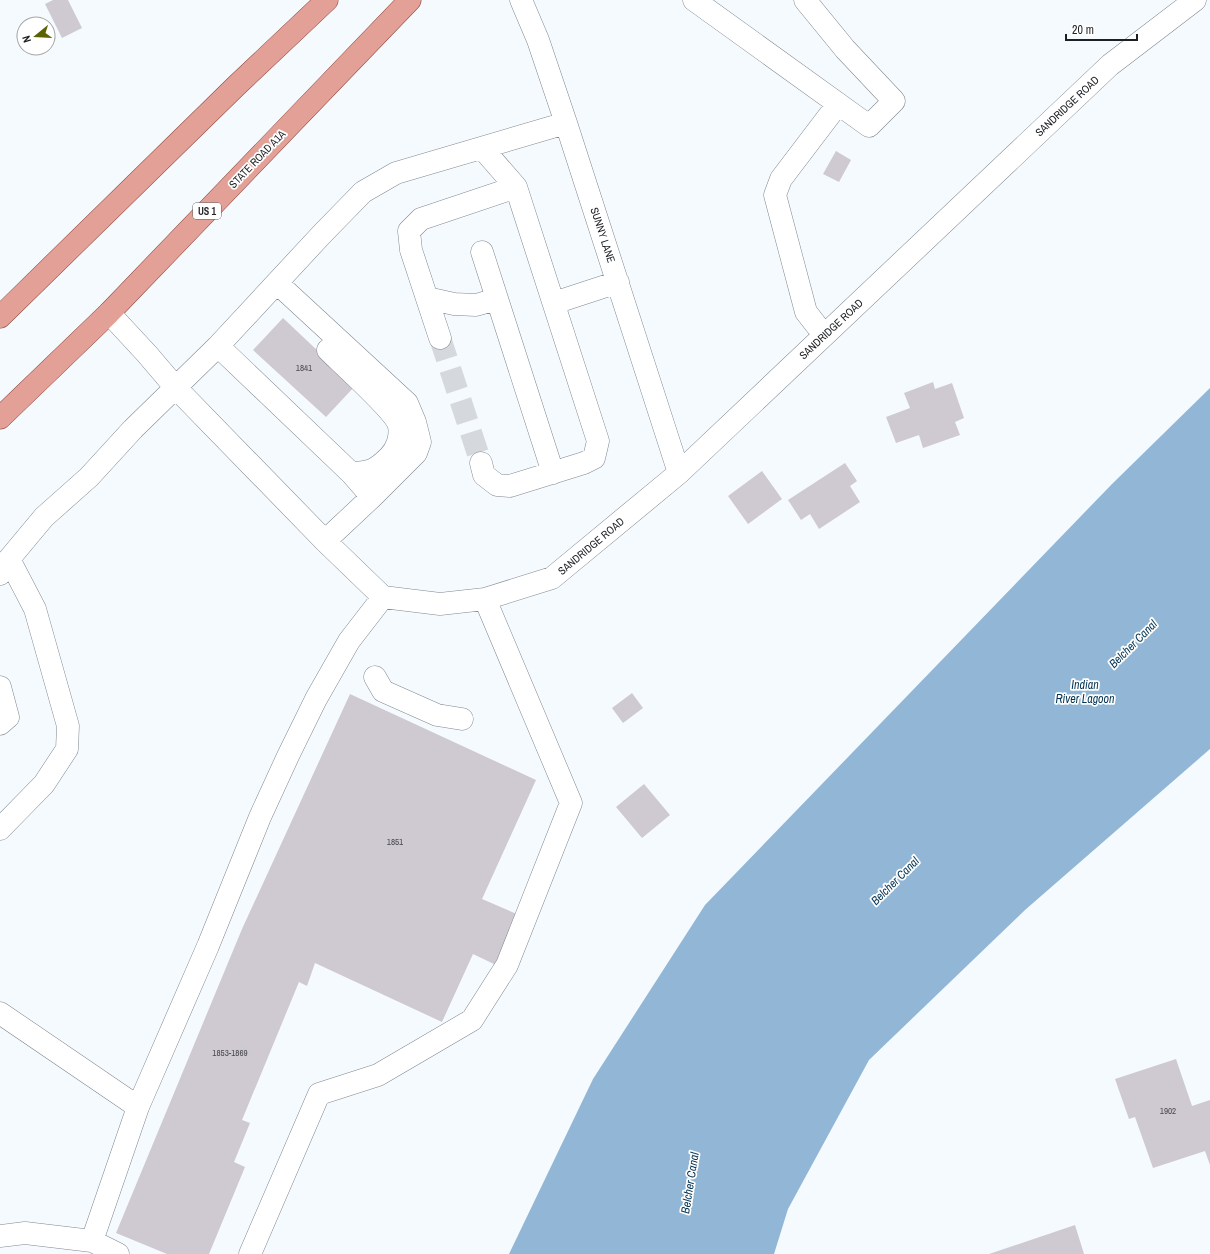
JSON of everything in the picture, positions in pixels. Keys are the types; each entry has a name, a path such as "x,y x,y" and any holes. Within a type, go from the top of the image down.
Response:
{"main road":[{"path":"0,317 225,97 327,0"},
{"name":"STATE ROAD A1A","path":"0,418 109,313 410,0"}],"street":[{"name":"SUNNY LANE","path":"520,0 538,40 566,123 679,473"},
{"path":"694,0 868,126 894,101 845,49 805,0"},
{"name":"SANDRIDGE ROAD","path":"383,597 440,604 485,599 552,578 679,473 1110,65 1195,0"},
{"path":"824,335 806,312 776,195 781,179 838,104"},
{"path":"0,829 44,784 67,749 68,726 36,609 4,567 44,517 89,477 133,429 218,346 363,192 396,173 566,123"},
{"path":"480,463 484,475 497,485 510,486 584,463 594,458 598,441 516,186 482,148"},
{"path":"440,338 411,250 409,231 421,219 516,186"},
{"path":"482,252 553,473"},
{"path":"554,303 618,282"},
{"path":"277,283 407,403 415,422 420,442 416,453 325,541"},
{"path":"427,298 454,304 476,305 497,298"},
{"path":"296,300 311,329 322,344 387,408 399,425 400,439 391,455 381,465 367,472 351,473"},
{"path":"92,1240 138,1107 208,946 260,817 316,699 349,642 383,597 325,541 176,388 109,313"},
{"path":"218,346 351,473 372,497"},
{"path":"250,1254 319,1094 378,1075 472,1020 507,965 571,803 485,599"},
{"path":"375,677 383,691 437,715 462,719"},
{"path":"0,688 8,717 0,724"},
{"path":"3,1023 138,1107"},
{"path":"0,1236 25,1233 92,1240 118,1254"}],"water":[{"name":"Indian River Lagoon","path":"1210,388 1210,749 1025,910 869,1060 788,1209 774,1254 509,1254 593,1079 705,905 1112,484"}],"building":[{"path":"53,0 68,0 82,28 62,38 56,26 56,16 51,16 45,4"},
{"path":"836,151 851,160 839,182 823,174"},
{"path":"283,318 355,386 326,417 253,350"},
{"path":"933,382 935,389 952,383 964,418 955,422 960,435 923,448 919,435 896,443 886,417 910,408 904,393"},
{"path":"845,463 857,481 850,486 860,502 819,529 810,514 801,520 788,500"},
{"path":"762,471 782,499 748,524 728,496"},
{"path":"632,693 643,708 623,723 612,708"},
{"path":"350,694 536,780 482,899 519,915 496,965 473,954 442,1022 315,963 307,986 299,982 242,1120 250,1123 234,1162 245,1167 209,1254 167,1254 116,1233 242,929"},
{"path":"644,784 670,815 642,838 616,807"},
{"path":"1176,1059 1192,1106 1210,1100 1210,1165 1205,1151 1153,1168 1135,1117 1129,1119 1115,1079"},
{"path":"1075,1225 1084,1254 989,1254"}],"tunnel":[{"path":"440,338 481,463"}],"water label":[{"name":"Belcher Canal","path":"1133,644"},
{"name":"Belcher Canal","path":"895,881"},
{"name":"Belcher Canal","path":"690,1183"}]}
